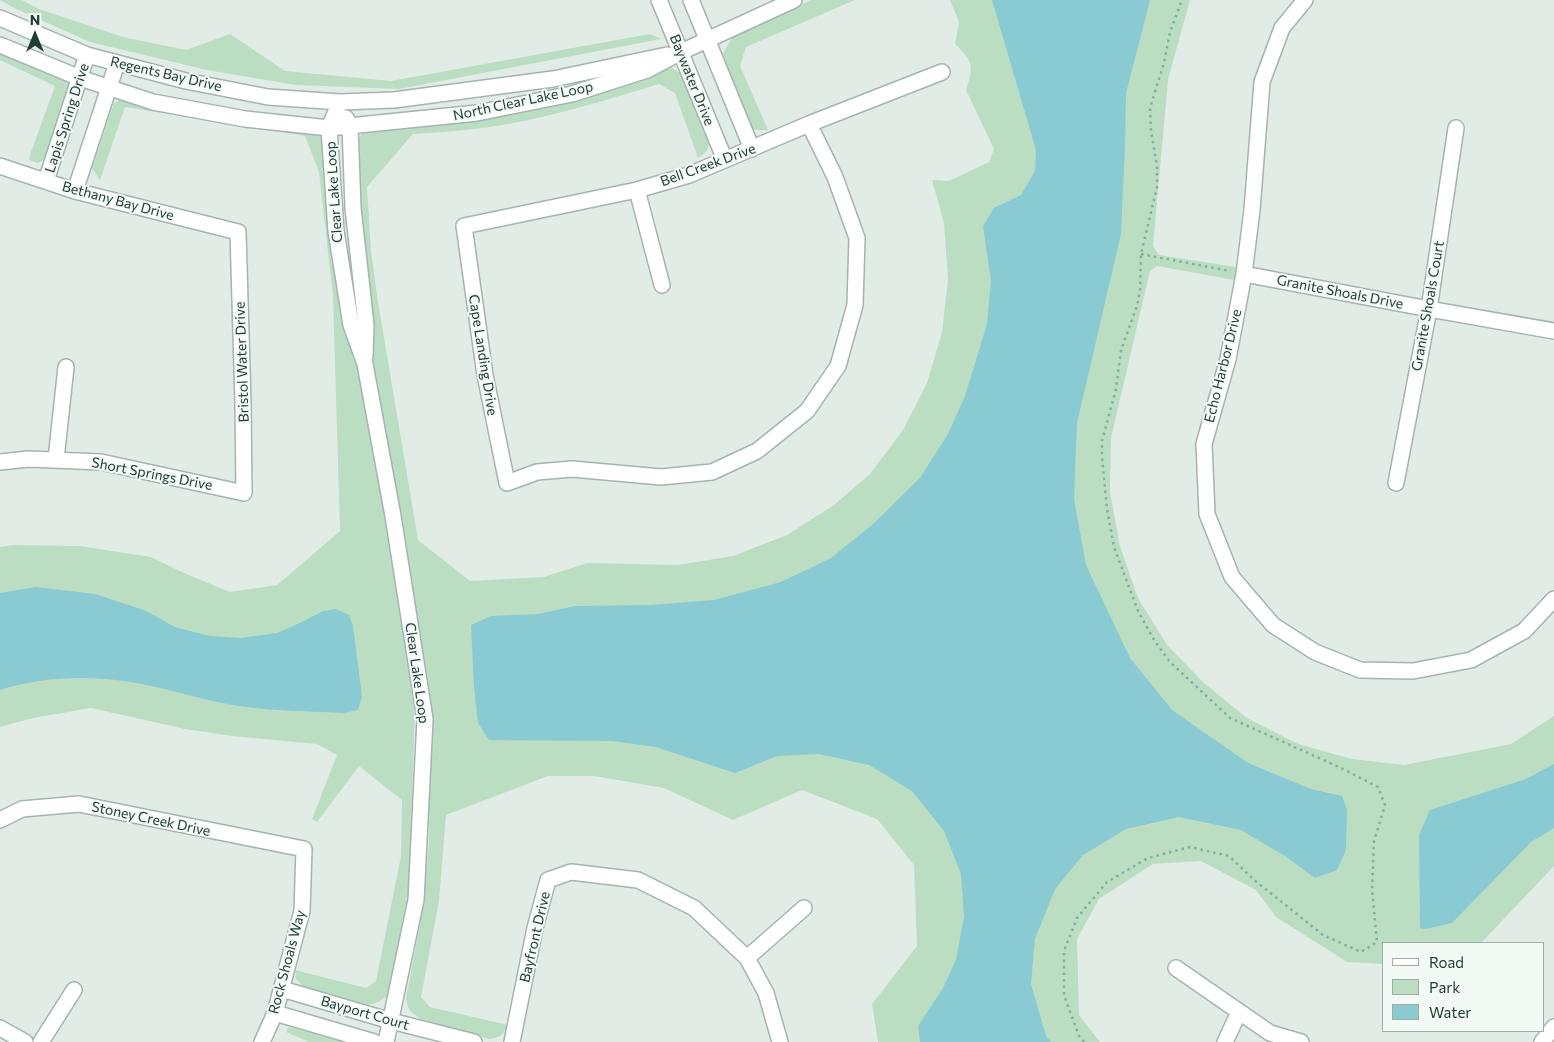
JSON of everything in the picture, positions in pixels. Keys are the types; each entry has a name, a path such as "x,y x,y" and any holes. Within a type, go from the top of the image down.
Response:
{"street":[{"name":"Baywater Drive","path":"659,0 725,160"},
{"path":"691,0 709,40 752,149"},
{"name":"North Clear Lake Loop","path":"329,128 477,113 572,94 647,70 681,52 794,0"},
{"name":"Echo Harbor Drive","path":"1304,0 1282,28 1262,82 1252,210 1244,274 1228,359 1204,444 1207,514 1232,577 1273,625 1315,652 1360,670 1413,671 1471,660 1524,631 1554,599"},
{"name":"Regents Bay Drive","path":"0,18 87,55 186,81 268,97 340,102"},
{"name":"Regents Bay Drive","path":"0,45 80,78 153,102 236,117 329,128"},
{"name":"North Clear Lake Loop","path":"340,102 394,100 553,79 681,52"},
{"name":"Lapis Spring Drive","path":"46,181 87,55"},
{"path":"75,191 117,63"},
{"name":"Bell Creek Drive","path":"464,226 637,190 689,175 808,124 942,72"},
{"name":"Clear Lake Loop","path":"340,102 350,126 353,208 366,325 365,364"},
{"name":"Clear Lake Loop","path":"340,102 329,128 336,231 350,325 365,364 394,516 425,718 416,900 386,1042"},
{"name":"Cape Landing Drive","path":"464,226 485,375 506,483 537,472 572,470 661,477 712,472 757,451 807,411 838,366 854,305 858,238 835,177 808,124"},
{"name":"Granite Shoals Court","path":"1396,484 1429,309 1456,128"},
{"name":"Bethany Bay Drive","path":"0,166 75,191 238,232"},
{"path":"637,190 662,285"},
{"name":"Bristol Water Drive","path":"238,232 244,493"},
{"name":"Granite Shoals Drive","path":"1244,274 1554,331"},
{"path":"56,459 66,368"},
{"name":"Short Springs Drive","path":"0,462 56,459 101,462 244,493"},
{"name":"Stoney Creek Drive","path":"0,820 22,809 79,804 246,839 304,849"},
{"name":"Rock Shoals Way","path":"262,1042 275,1013 302,911 304,849"},
{"name":"Bayfront Drive","path":"512,1042 548,880 571,872 638,880 694,908 747,958 766,993 780,1042"},
{"path":"747,958 804,908"},
{"path":"1176,968 1270,1033 1301,1042"},
{"name":"Bayport Court","path":"282,989 448,1039 474,1042"},
{"path":"41,1042 74,990"},
{"path":"1224,1042 1239,1012"},
{"name":"Bayport Court","path":"275,1013 374,1042"},
{"path":"1542,1042 1554,1027"},
{"path":"0,1028 25,1042"}],"path":[{"path":"1084,1042 1079,1036 1064,995 1064,951 1077,918 1107,882 1148,858 1190,847 1229,856 1253,879 1323,935 1361,952 1377,942 1372,889 1374,841 1385,805 1378,787 1339,766 1230,718 1170,662 1154,640 1138,611 1114,547 1107,509 1102,441 1116,390 1121,350 1137,306 1140,290 1141,254 1157,187 1157,166 1151,131 1150,108 1164,63 1170,32 1182,0"},
{"path":"1141,254 1244,274"}],"green space":[{"path":"0,0 22,0 39,9 123,37 186,50 230,34 285,71 391,81 650,34 661,39 399,89 296,85 207,70 90,42"},
{"path":"811,0 855,0 746,47 740,66 768,130 752,130 721,57 733,36"},
{"path":"950,0 1190,0 1168,80 1153,246 1159,255 1236,267 1234,280 1157,266 1150,271 1111,438 1110,492 1120,546 1138,598 1167,645 1204,683 1247,718 1298,744 1352,759 1404,765 1511,744 1554,716 1554,866 1482,942 1382,942 1382,964 1347,962 1276,917 1256,890 1201,861 1153,864 1099,899 1077,939 1079,1015 1100,1042 878,1042 872,1004 917,946 914,865 877,819 802,790 733,820 664,788 594,776 548,776 446,815 439,901 421,997 430,1007 508,1025 501,1035 489,1039 421,1019 410,1010 406,998 422,914 429,841 430,759 415,611 374,370 357,212 356,145 363,131 655,70 672,68 680,73 709,138 707,150 698,158 675,93 659,84 527,120 449,132 413,134 367,187 371,251 418,540 470,581 544,577 587,563 678,565 733,556 787,535 834,505 870,474 903,430 927,383 942,332 948,279 944,223 932,180 949,181 989,162 994,149 966,90 971,69 965,55 955,44 959,22"},
{"path":"0,46 75,83 49,158 38,163 29,160 30,155 55,86 0,60"},
{"path":"126,96 328,130 358,360 390,533 415,713 409,886 390,991 383,999 374,1003 366,1005 304,987 296,979 295,970 366,988 376,981 401,856 402,800 359,766 317,822 312,819 337,755 317,744 232,736 185,729 91,708 33,718 0,727 0,547 12,545 80,546 151,557 230,592 277,585 340,531 333,296 319,172 305,136 125,107 100,180 92,168 114,103"},
{"path":"289,1027 343,1042 309,1042 286,1032"}],"water":[{"path":"992,0 1150,0 1126,93 1121,234 1077,423 1074,499 1086,565 1130,658 1172,710 1248,763 1311,789 1342,796 1347,810 1346,850 1337,870 1315,878 1285,856 1241,830 1179,817 1126,829 1083,855 1055,889 1035,939 1031,984 1046,1036 1051,1042 920,1042 918,1026 943,988 956,960 964,917 961,874 944,831 912,791 869,765 819,754 777,756 735,773 656,747 612,741 489,740 478,723 471,625 491,616 538,614 575,606 651,605 714,600 781,582 831,558 872,525 920,478 948,434 965,396 987,324 991,281 983,226 994,208 1021,195 1035,171 1036,150"},
{"path":"36,587 95,594 144,610 175,627 209,636 241,638 277,633 323,611 336,609 349,615 353,626 362,696 358,710 344,713 252,708 111,679 55,679 36,681 0,690 0,593"},
{"path":"1554,764 1554,828 1531,842 1452,923 1425,929 1420,928 1419,835 1430,810 1526,779"}]}
